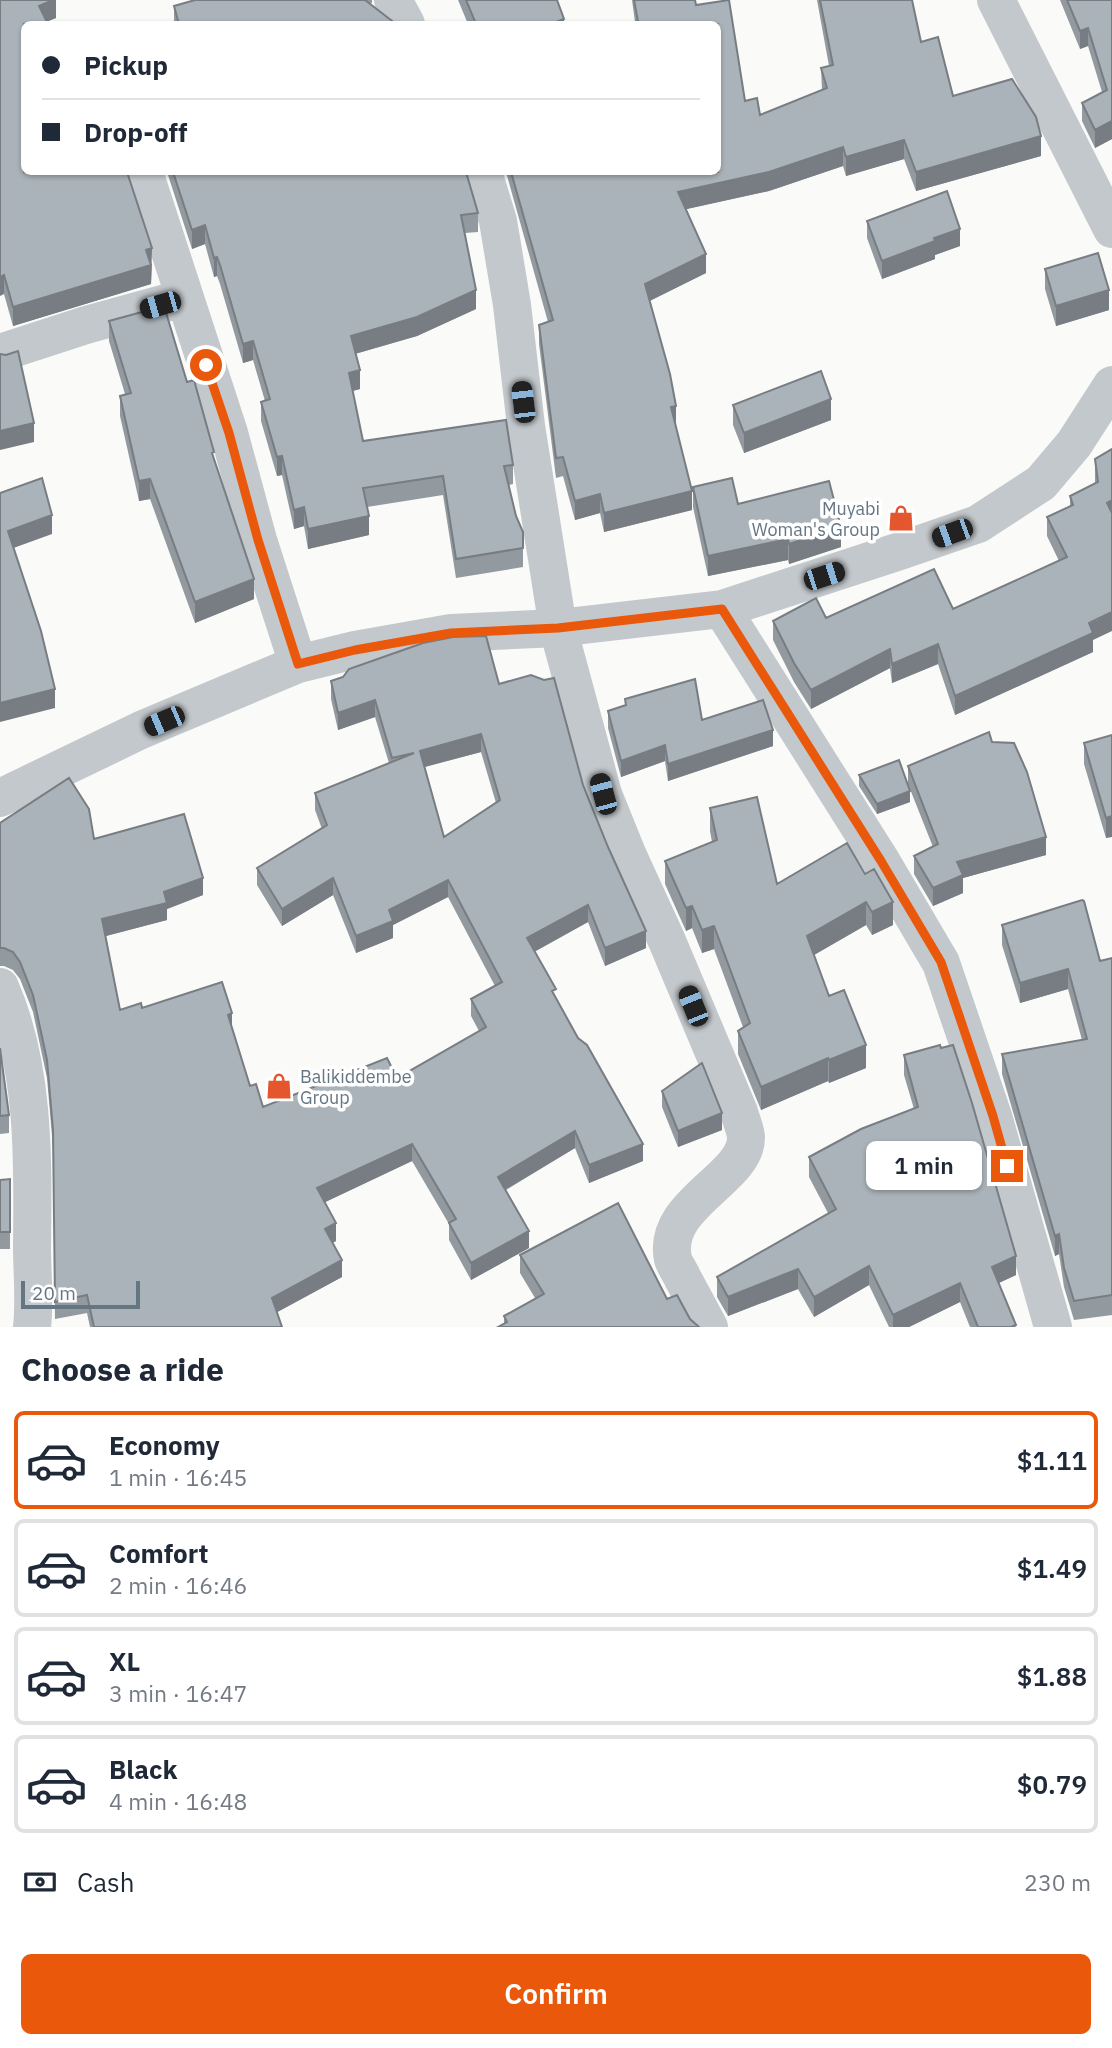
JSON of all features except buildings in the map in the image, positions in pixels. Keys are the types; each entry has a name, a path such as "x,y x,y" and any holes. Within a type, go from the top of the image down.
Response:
{"street":[{"path":"393,0 404,21"},
{"path":"996,0 1112,229"},
{"path":"145,175 229,433 258,540 298,664"},
{"path":"484,175 498,221 512,306 526,426 558,628 603,794 739,1112 746,1138 743,1152 722,1179 695,1203 678,1223 674,1241 673,1259 709,1327"},
{"path":"4,344 184,298"},
{"path":"0,798 141,730 298,664 355,650 451,633 558,628 722,609 978,524 1041,483 1074,444 1110,394"},
{"path":"722,609 881,861 941,962 993,1116 1053,1327"},
{"path":"0,987 13,1017 27,1105 33,1171 32,1327"}],"place":[{"name":"Muyabi Woman's Group","path":"901,518"},
{"name":"Balikiddembe Group","path":"279,1086"}],"route":[{"path":"206,365 298,664 355,650 451,633 558,628 722,609 881,861 941,962 1007,1166"}]}
